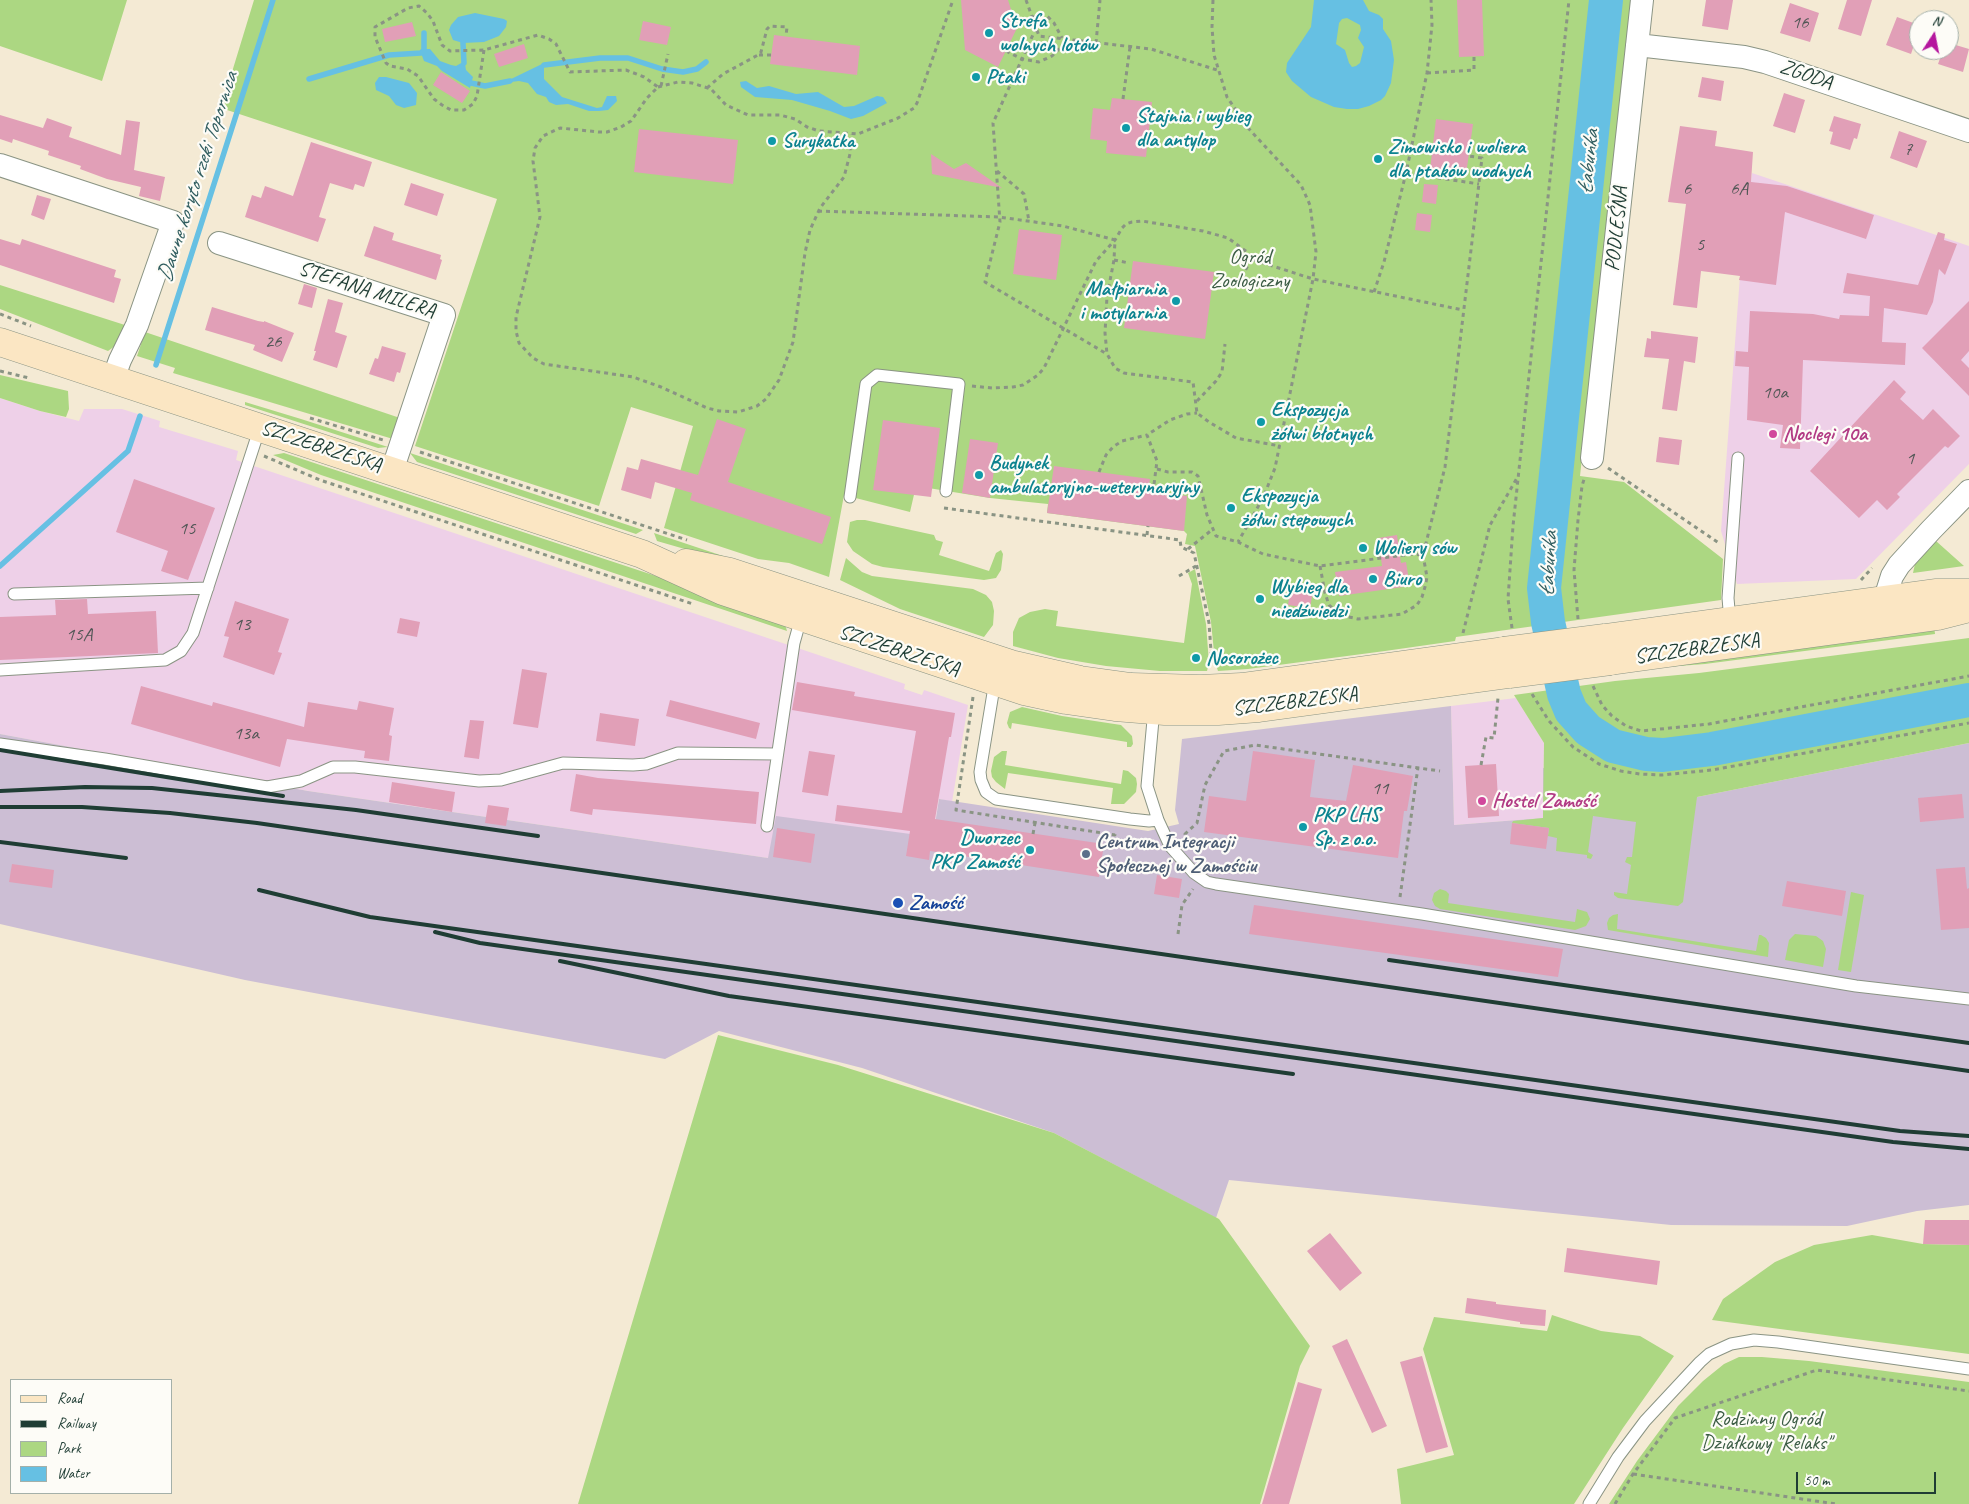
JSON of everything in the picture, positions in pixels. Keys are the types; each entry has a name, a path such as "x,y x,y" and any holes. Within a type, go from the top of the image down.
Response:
{"street":[{"name":"PODLEŚNA","path":"1592,458 1642,0"},
{"name":"ZGODA","path":"1637,45 1744,57 1774,64 1969,131"},
{"path":"0,165 174,222 137,325 113,379"},
{"name":"STEFANA MILERA","path":"219,243 444,315 392,471"},
{"name":"SZCZEBRZESKA","path":"0,342 113,379 256,439 392,471 642,554 723,592 801,618 996,671 1080,680 1155,699 1220,689 1263,685 1511,666 1607,649 1889,611 1938,616 1969,608"},
{"path":"1889,611 1887,592 1889,583 1899,565 1969,492"},
{"name":"SZCZEBRZESKA","path":"642,554 730,572 996,671"},
{"name":"SZCZEBRZESKA","path":"1889,611 1935,593 1969,593"}],"lane":[{"path":"850,497 866,384 878,374 959,384 946,491"},
{"path":"0,670 166,660 181,651 193,633 256,439"},
{"path":"1732,632 1728,598 1738,458"},
{"path":"14,594 208,588"},
{"path":"767,826 794,643 801,618"},
{"path":"996,671 980,772 983,787 990,796 996,799 1082,812 1149,821 1158,820"},
{"path":"1155,699 1147,786 1158,820 1175,852 1200,879 1216,884 1422,914 1856,986 1969,999"},
{"path":"0,744 105,759 267,787 301,781 333,767 355,767 479,781 501,780 563,763 646,764 678,753 777,754"},
{"path":"1590,1504 1618,1457 1645,1421 1700,1362 1709,1354 1731,1344 1754,1340 1778,1342 1969,1369"}],"path":[{"path":"851,134 850,154 844,177 818,212 810,230 806,246 793,342 779,380 766,399 757,406 738,412 707,408 661,387 633,378 544,364 533,358 519,343 516,331 516,317 540,217 533,147 543,136 560,128 599,132 621,128 631,121 647,98 660,87 685,82 707,88 726,104 748,115 780,115 795,119 812,130 858,134 878,127 914,108 920,99 953,0"},
{"path":"1026,0 1039,36 1151,49 1218,70"},
{"path":"1096,43 1100,0"},
{"path":"1213,0 1213,41 1218,70 1228,97 1240,117 1301,185 1310,205 1316,236 1313,279 1275,468 1263,498 1238,542"},
{"path":"1374,292 1384,262 1406,173 1426,73 1432,25 1431,0"},
{"path":"1481,765 1486,737 1494,738 1511,666 1508,600 1518,475 1569,0"},
{"path":"484,50 475,100 467,109 460,111 451,110 434,99 418,76 407,69 390,66 384,61 374,34 376,25 408,8 416,6 422,8 427,13 444,47 450,51 484,50 538,35 553,41 570,72 626,70 644,77 660,87"},
{"path":"1032,18 1047,16 1054,23 1062,39"},
{"path":"758,55 763,47 767,29 770,26 787,27 786,36"},
{"path":"1036,28 993,123 1000,222 985,282 1106,354 1115,368 1124,373 1193,382 1197,413"},
{"path":"1006,51 1022,59 1039,62 1052,56 1068,40"},
{"path":"1123,98 1130,46"},
{"path":"660,87 668,54"},
{"path":"707,88 722,74 758,55 771,55"},
{"path":"1426,73 1474,70 1474,56"},
{"path":"1320,566 1329,605 1340,615 1358,619 1402,614 1417,605 1425,587 1426,577 1423,555 1444,467 1482,158 1469,156"},
{"path":"996,170 1024,194 1030,222"},
{"path":"1406,173 1479,184"},
{"path":"818,212 999,217 1063,226 1115,240"},
{"path":"959,384 1003,388 1023,385 1032,381 1044,368 1096,261 1115,240 1126,224 1142,221 1202,231 1228,238 1247,252 1251,259 1313,279 1463,310"},
{"path":"1106,354 1106,311 1114,260 1115,240"},
{"path":"1212,286 1240,282 1251,259"},
{"path":"1114,260 1129,263"},
{"path":"1196,401 1216,381 1222,372 1225,344"},
{"path":"1099,472 1106,455 1122,441 1147,436 1170,420 1187,414 1197,413 1223,432 1236,438 1280,446"},
{"path":"1147,436 1155,453 1157,469 1153,492"},
{"path":"256,439 320,480 702,607"},
{"path":"1592,458 1732,552"},
{"path":"1157,469 1168,472 1192,472 1198,476 1212,529 1216,536 1238,542 1263,554 1320,566 1412,554 1423,555"},
{"path":"1462,635 1490,525 1518,475"},
{"path":"944,508 1180,540 1181,547 1194,553 1208,623 1212,667"},
{"path":"1147,535 1148,526"},
{"path":"1187,550 1212,529"},
{"path":"1179,576 1196,566"},
{"path":"1511,666 1549,721 1573,747 1600,764 1621,771 1640,774 1662,775 1712,770 1969,723"},
{"path":"1189,847 1185,834 1197,823 1205,785 1224,751 1255,745 1440,771"},
{"path":"1400,902 1418,768"},
{"path":"1034,834 1035,823"},
{"path":"1178,934 1182,905 1200,879"},
{"path":"1615,1504 1633,1474 1674,1418 1817,1370 1969,1391"},
{"path":"1633,1474 1836,1504"}],"shaded area":[{"path":"1752,173 1969,246 1969,464 1856,579 1737,584 1721,531 1740,276"},
{"path":"0,398 79,421 84,409 122,409 160,421 159,427 238,451 236,460 905,684 904,689 922,695 924,690 968,705 952,802 939,799 933,837 768,858 308,791 0,734"},
{"path":"1516,698 1544,743 1543,818 1454,825 1451,706"},
{"path":"1451,706 1454,825 1543,818 1543,768 1697,797 1969,743 1969,1205 1917,1211 1847,1226 1671,1225 1229,1180 1216,1218 1054,1133 862,1068 719,1031 665,1059 245,980 0,924 0,734 308,791 768,858 776,816 933,837 939,799 1148,831 1179,824 1175,810 1182,739"}],"green space":[{"path":"0,0 127,0 102,81 0,46"},
{"name":"Ogród Zoologiczny","path":"254,0 1631,0 1580,476 1624,482 1723,559 1721,600 1456,637 1455,641 1385,651 1248,669 1218,671 1215,662 1211,622 1195,546 1185,544 1187,534 1184,531 1047,513 1048,504 990,498 916,486 910,512 844,495 829,577 789,563 758,559 664,528 693,426 631,407 599,506 415,446 497,199 221,108"},
{"path":"0,285 128,326 119,343 108,351 0,309"},
{"path":"145,332 400,418 393,439 173,373 175,368 137,356"},
{"path":"0,375 68,391 69,409 66,417 0,398"},
{"path":"245,402 388,447 378,448 245,405"},
{"path":"284,453 659,577 785,624 787,631 321,475 273,455"},
{"path":"410,453 643,530 636,534 417,462"},
{"path":"865,520 934,535 936,540 943,542 939,555 989,571 996,553 1001,550 1003,554 1001,570 996,578 984,580 872,564 853,551 847,542 850,522"},
{"path":"654,533 762,569 747,567 657,541"},
{"path":"1936,541 1964,566 1913,573 1915,564"},
{"path":"846,558 862,572 872,576 973,589 986,595 992,602 994,611 993,625 984,637 900,609 840,580"},
{"path":"1195,569 1206,624 1209,663 1207,671 1160,671 1106,666 1058,658 1013,646 1013,632 1019,618 1030,612 1045,609 1058,611 1056,626 1184,643 1192,584 1188,573"},
{"path":"1934,625 1935,634 1705,664 1639,669"},
{"path":"1969,638 1969,743 1697,797 1683,902 1678,906 1618,898 1614,895 1614,892 1627,894 1631,865 1625,862 1627,857 1632,857 1636,822 1593,816 1588,852 1593,855 1591,859 1587,858 1587,855 1556,851 1557,838 1548,836 1549,828 1512,823 1513,821 1543,818 1544,743 1514,695"},
{"path":"1022,707 1062,716 1121,725 1132,736 1133,744 1131,747 1127,747 1127,742 1012,723 1011,729 1009,728 1007,723 1010,712"},
{"path":"1002,751 1007,751 1005,765 1121,784 1123,770 1128,771 1136,778 1136,792 1124,804 1111,804 1113,788 1008,773 1005,789 992,777 991,771 994,757"},
{"path":"1440,889 1449,894 1448,903 1575,922 1577,909 1587,912 1590,919 1586,926 1575,930 1440,909 1435,906 1432,900 1434,893"},
{"path":"1851,892 1864,895 1851,972 1838,970"},
{"path":"1618,914 1617,929 1756,951 1759,935 1761,935 1769,943 1768,957 1608,930 1607,923 1609,918"},
{"path":"1795,934 1816,936 1823,941 1826,949 1823,967 1785,960 1789,940"},
{"path":"718,1035 838,1065 1054,1133 1219,1219 1310,1346 1300,1366 1260,1504 578,1504"},
{"path":"1872,1235 1923,1244 1969,1245 1969,1354 1712,1320 1723,1299 1775,1262 1814,1245"},
{"path":"1552,1315 1601,1331 1640,1336 1674,1356 1623,1428 1574,1504 1401,1504 1397,1469 1454,1455 1423,1349 1434,1317 1547,1331"},
{"name":"Rodzinny Ogród Działkowy \"Relaks\"","path":"1739,1357 1809,1361 1969,1382 1969,1504 1609,1504 1637,1461 1678,1406 1703,1381 1724,1364"}],"water":[{"path":"1314,0 1363,0 1369,11 1383,19 1383,29 1391,41 1394,60 1391,83 1385,96 1369,106 1358,109 1334,107 1311,97 1292,81 1286,72 1287,63 1311,27","holes":["1347,18 1360,25 1361,30 1358,38 1364,47 1360,63 1352,67 1345,50 1336,44 1339,23 1342,19"]},
{"path":"475,13 504,19 507,21 506,27 499,36 484,42 463,43 453,40 449,30 451,25 458,17"},
{"path":"430,49 440,61 451,65 456,66 463,62 466,70 473,77 470,88 437,66 424,61 421,53"},
{"path":"542,64 544,65 544,79 562,97 597,108 602,107 607,96 616,96 617,101 608,110 599,111 589,111 568,104 556,105 549,102 546,97 537,94 528,83 511,82 509,80"},
{"path":"379,77 409,83 417,93 416,105 404,108 396,105 389,96 376,90 375,83"},
{"path":"746,81 757,88 769,86 796,94 818,92 844,107 854,106 877,96 883,97 887,103 863,116 851,119 792,100 755,97 741,87 740,82"}],"building":[{"name":"Strefa wolnych lotów","path":"961,0 1008,0 1017,28 998,67 965,50"},
{"path":"1457,0 1482,0 1484,56 1459,57"},
{"path":"1706,0 1733,0 1728,30 1702,26"},
{"path":"1847,0 1872,0 1861,36 1838,29"},
{"path":"1790,3 1819,13 1810,42 1780,33"},
{"path":"1897,17 1909,21 1909,53 1886,45"},
{"path":"643,21 671,27 667,45 639,40"},
{"path":"412,22 416,36 385,42 382,29"},
{"path":"774,35 860,46 857,75 770,64"},
{"path":"524,44 528,58 499,67 494,54"},
{"path":"1959,46 1969,49 1963,72 1938,64 1939,60 1959,60"},
{"path":"441,72 470,91 462,103 433,85"},
{"path":"1702,77 1724,81 1721,101 1698,97"},
{"path":"1784,93 1805,100 1795,133 1773,126"},
{"path":"1112,98 1152,102 1146,157 1106,153 1107,141 1090,139 1093,108 1110,110"},
{"path":"0,115 43,128 47,118 72,127 69,137 121,155 126,120 140,122 134,170 165,177 160,201 139,196 141,187 107,179 80,169 81,166 48,155 49,151 13,139 12,143 0,139"},
{"path":"1834,116 1861,124 1857,139 1854,138 1850,150 1830,144 1833,132 1829,131"},
{"path":"1436,119 1473,124 1466,175 1430,170"},
{"path":"1680,126 1717,131 1715,146 1753,152 1751,182 1787,186 1874,215 1866,239 1785,212 1776,285 1739,280 1740,276 1701,271 1697,308 1673,305 1686,204 1668,202"},
{"path":"639,129 738,140 733,184 634,172"},
{"path":"1899,131 1927,141 1917,168 1890,158"},
{"path":"311,142 372,162 364,187 355,184 353,190 330,183 319,217 326,219 318,242 245,217 252,195 261,198 265,186 293,196"},
{"path":"931,154 954,169 966,163 1002,188 932,174"},
{"path":"411,183 444,194 437,216 404,205"},
{"path":"1424,184 1438,185 1436,204 1422,202"},
{"path":"37,195 51,199 44,220 31,215"},
{"path":"1417,213 1432,215 1430,232 1415,230"},
{"path":"374,226 394,233 392,240 441,255 440,259 442,260 436,280 364,256"},
{"path":"1019,229 1062,235 1056,280 1013,274"},
{"path":"1938,232 1945,234 1944,240 1957,244 1945,275 1939,269 1933,302 1927,315 1884,308 1882,342 1906,343 1905,365 1803,360 1800,449 1780,448 1783,425 1747,420 1749,367 1735,366 1736,351 1748,352 1750,311 1813,314 1839,319 1840,315 1869,316 1870,296 1843,293 1847,273 1918,285"},
{"path":"0,239 20,245 22,239 116,270 114,277 121,279 114,303 0,265"},
{"path":"1133,261 1214,272 1205,339 1124,328"},
{"path":"304,284 317,288 312,308 298,304"},
{"path":"328,299 343,303 335,332 347,336 337,368 313,360"},
{"path":"1969,301 1969,351 1961,360 1969,368 1969,396 1922,348"},
{"path":"212,307 258,321 264,321 294,333 282,362 253,350 255,345 205,330"},
{"path":"1651,331 1698,337 1695,363 1684,361 1677,411 1662,409 1669,359 1644,357 1647,338 1651,339"},
{"path":"382,346 406,353 400,373 397,372 394,382 369,374 375,358 378,359"},
{"path":"1894,380 1906,392 1900,399 1923,420 1933,409 1960,436 1948,448 1945,446 1897,494 1900,497 1887,510 1877,500 1859,518 1810,471"},
{"path":"717,419 746,429 728,482 831,517 822,544 690,500 692,493 655,482 651,499 621,490 627,467 638,470 641,459 698,475"},
{"path":"883,420 940,428 931,497 873,490"},
{"path":"1659,437 1682,440 1679,465 1656,462"},
{"name":"Budynek ambulatoryjno-weterynaryjny","path":"970,439 998,443 990,498 962,493"},
{"path":"1054,466 1150,479 1148,491 1187,496 1184,531 1047,513"},
{"path":"134,479 215,508 188,580 161,571 168,551 116,532"},
{"name":"Biuro","path":"1397,535 1401,563 1406,562 1410,586 1339,596 1335,572 1382,566 1378,538"},
{"path":"1291,587 1313,591 1310,608 1288,605"},
{"path":"87,599 88,614 156,611 158,653 0,660 0,617 56,615 55,600"},
{"path":"235,601 289,619 278,652 282,653 274,675 223,657 229,637 224,636"},
{"path":"400,618 420,622 417,637 397,633"},
{"path":"522,669 547,673 538,728 513,724"},
{"path":"797,682 855,692 854,696 955,713 935,819 1104,844 1099,877 930,851 929,860 906,856 910,831 835,821 837,805 902,813 916,731 792,710"},
{"path":"141,686 212,706 213,702 304,727 308,702 357,710 359,701 394,708 389,735 392,736 389,761 364,758 365,751 287,739 280,767 131,724"},
{"path":"670,700 760,723 756,739 666,716"},
{"path":"600,713 639,719 635,746 596,741"},
{"path":"470,720 484,721 479,759 464,757"},
{"path":"809,751 835,755 828,796 802,792"},
{"path":"1253,751 1315,760 1310,797 1346,801 1353,765 1413,776 1407,811 1404,811 1398,858 1204,832 1209,796 1246,801"},
{"name":"Hostel Zamość","path":"1496,764 1499,816 1468,818 1465,766"},
{"path":"576,774 598,778 759,792 756,824 593,809 592,815 570,811"},
{"path":"392,782 455,792 452,812 389,802"},
{"path":"1962,794 1964,818 1920,822 1918,798"},
{"path":"488,805 509,808 506,826 485,823"},
{"path":"1512,823 1549,828 1546,849 1510,844"},
{"path":"777,828 815,834 811,863 773,857"},
{"path":"12,864 54,870 52,888 9,882"},
{"path":"1965,867 1967,889 1969,888 1969,928 1941,930 1936,869"},
{"path":"1157,875 1182,879 1179,898 1154,894"},
{"path":"1787,881 1846,891 1842,916 1782,906"},
{"path":"1254,905 1563,949 1558,977 1249,934"},
{"path":"1925,1220 1969,1220 1969,1245 1923,1244"},
{"path":"1330,1233 1362,1273 1340,1291 1307,1251"},
{"path":"1567,1248 1660,1261 1657,1285 1564,1272"},
{"path":"1467,1298 1496,1302 1496,1304 1546,1310 1545,1326 1520,1324 1520,1322 1465,1313"},
{"path":"1347,1339 1387,1426 1372,1433 1332,1346"},
{"path":"1422,1356 1448,1447 1426,1453 1400,1362"},
{"path":"1298,1382 1322,1389 1289,1504 1262,1504"}],"waterway":[{"name":"Dawne koryto rzeki Topornica","path":"156,365 273,0"},
{"name":"Łabuńka","path":"1606,0 1544,588 1548,622 1564,694 1571,711 1588,730 1613,746 1646,754 1663,755 1712,749 1969,700"},
{"path":"309,79 389,55 421,53 424,50 424,33"},
{"path":"463,43 464,63"},
{"path":"544,65 600,58 628,58 662,69 683,72 697,69 706,62"},
{"path":"471,83 485,86 510,81"},
{"name":"Dawne koryto rzeki Topornica","path":"0,566 128,451 140,416"}],"railway":[{"path":"0,750 283,796"},
{"path":"0,791 85,787 152,788 356,810 538,836"},
{"path":"0,807 82,807 170,813 257,823 1969,1071"},
{"path":"0,842 126,858"},
{"path":"259,890 370,917 1900,1131 1969,1136"},
{"path":"435,932 480,943 1893,1142 1969,1149"},
{"path":"1389,960 1969,1043"},
{"path":"560,961 729,996 1293,1074"}],"place":[{"name":"Strefa wolnych lotów","path":"989,33"},
{"name":"Ptaki","path":"976,77"},
{"name":"Stajnia i wybieg dla antylop","path":"1126,128"},
{"name":"Surykatka","path":"772,141"},
{"name":"Zimowisko i woliera dla ptaków wodnych","path":"1378,159"},
{"name":"Małpiarnia i motylarnia","path":"1176,301"},
{"name":"Ekspozycja żółwi błotnych","path":"1261,422"},
{"name":"Noclegi 10a","path":"1773,434"},
{"name":"Budynek ambulatoryjno-weterynaryjny","path":"979,475"},
{"name":"Ekspozycja żółwi stepowych","path":"1231,508"},
{"name":"Woliery sów","path":"1363,548"},
{"name":"Biuro","path":"1373,579"},
{"name":"Wybieg dla niedźwiedzi","path":"1260,599"},
{"name":"Nosorożec","path":"1196,658"},
{"name":"Hostel Zamość","path":"1482,801"},
{"name":"PKP LHS Sp. z o.o.","path":"1303,827"},
{"name":"Dworzec PKP Zamość","path":"1030,850"},
{"name":"Centrum Integracji Społecznej w Zamościu","path":"1086,854"},
{"name":"Zamość","path":"898,903"}]}
